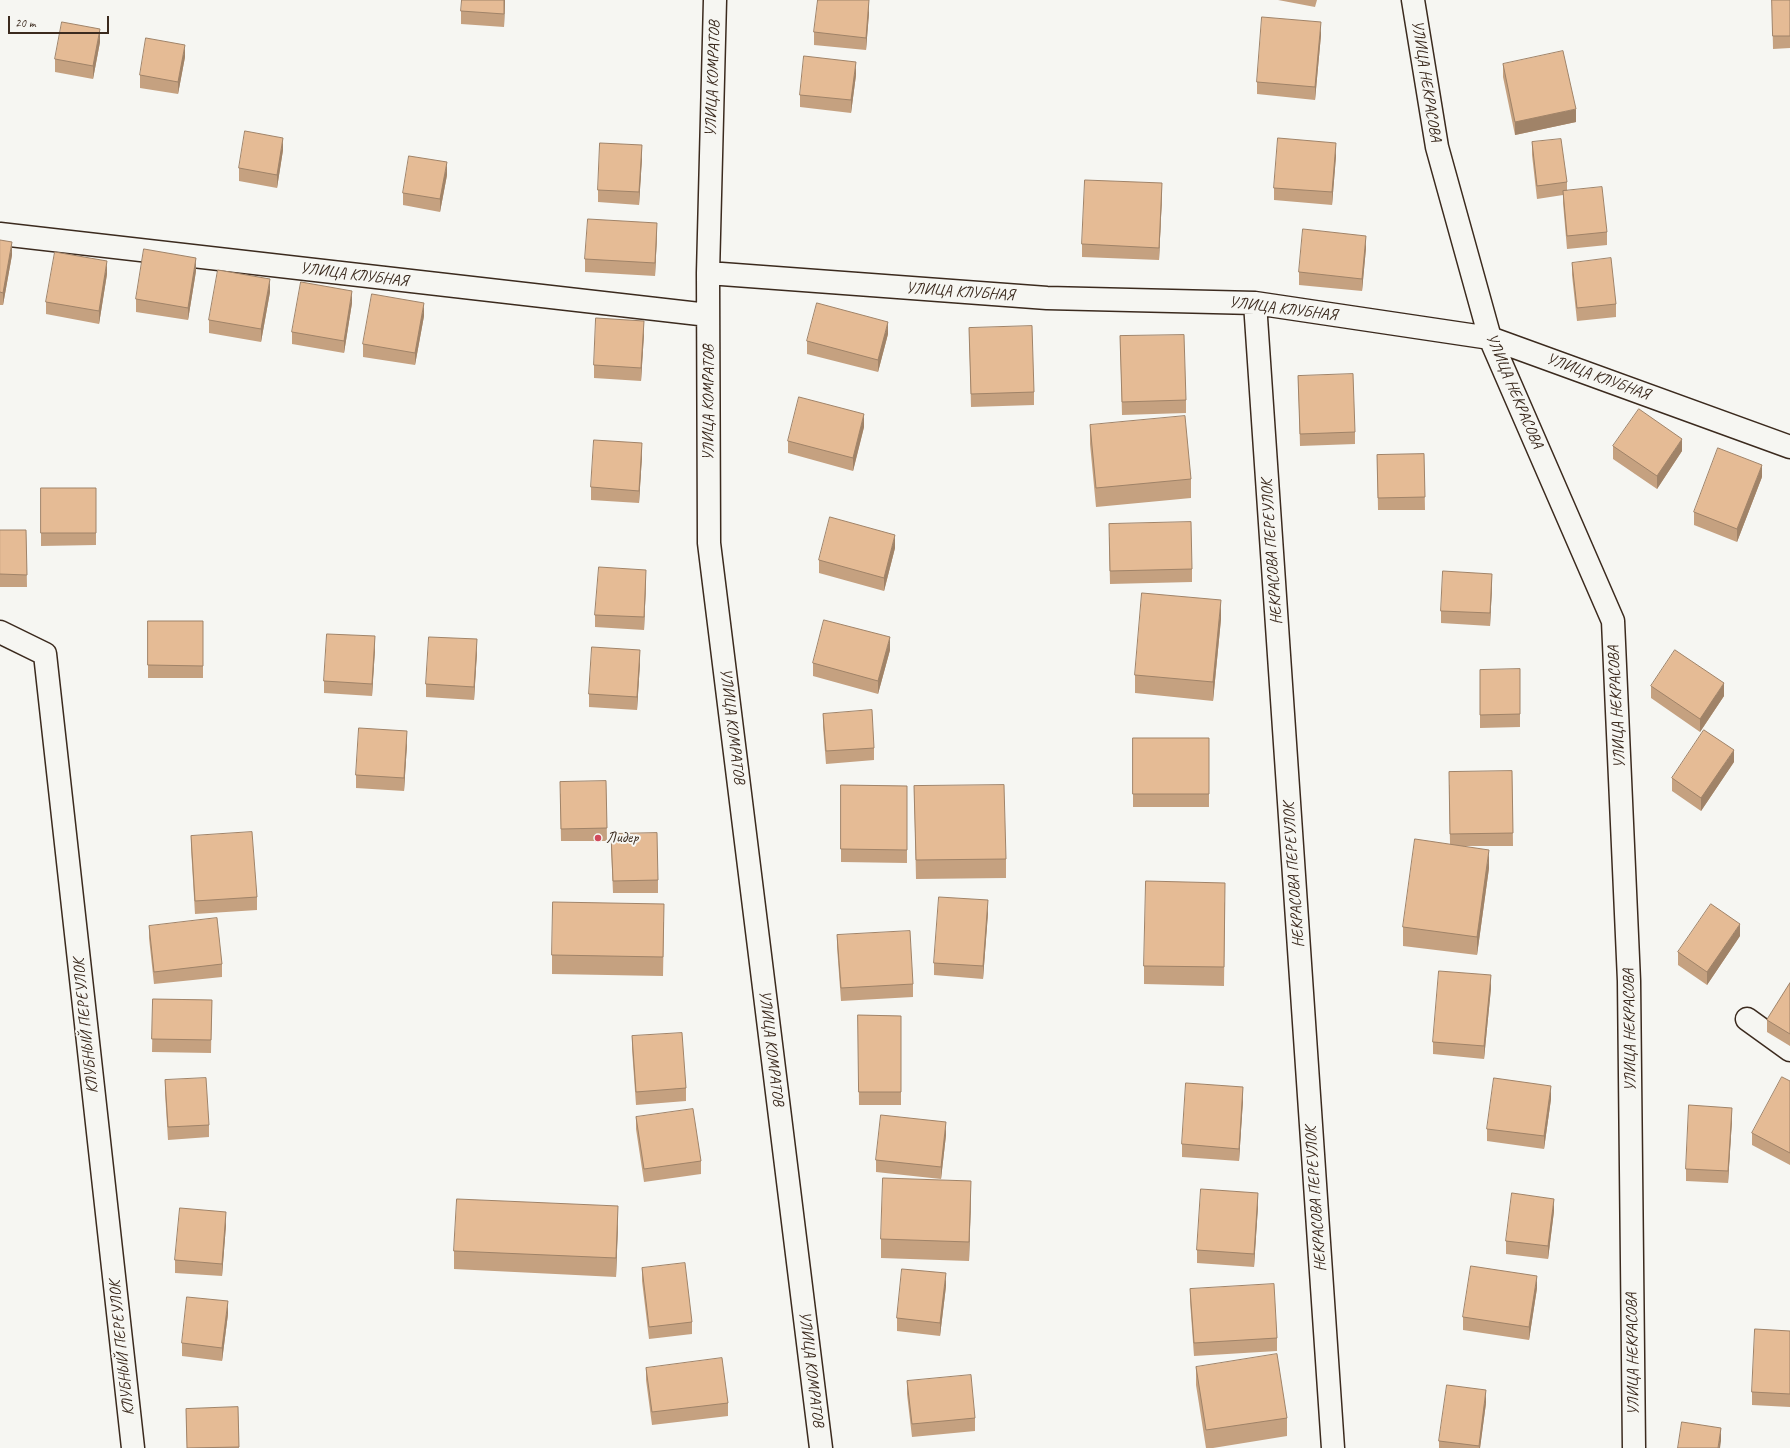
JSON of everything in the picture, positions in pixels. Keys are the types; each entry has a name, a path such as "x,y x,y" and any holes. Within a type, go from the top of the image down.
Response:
{"street":[{"name":"УЛИЦА КОМРАТОВ","path":"715,0 708,273 709,543 820,1448"},
{"name":"УЛИЦА НЕКРАСОВА","path":"1413,0 1437,147 1490,338 1613,620 1629,981 1634,1448"},
{"name":"УЛИЦА КЛУБНАЯ","path":"0,234 708,315"},
{"name":"УЛИЦА КЛУБНАЯ","path":"708,273 1046,298 1255,303 1490,338 1790,447"},
{"name":"НЕКРАСОВА ПЕРЕУЛОК","path":"1255,303 1333,1448"},
{"name":"КЛУБНЫЙ ПЕРЕУЛОК","path":"0,632 45,654 133,1448"},
{"path":"1748,1019 1790,1050"}],"building":[{"path":"462,0 504,0 504,14 461,11"},
{"path":"818,0 869,0 866,38 814,32"},
{"path":"1772,0 1790,0 1790,36 1773,36"},
{"path":"1262,17 1321,22 1315,87 1257,82"},
{"path":"62,22 100,29 93,66 55,59"},
{"path":"146,38 185,45 178,82 140,75"},
{"path":"1563,51 1576,109 1515,122 1503,64"},
{"path":"804,56 856,62 851,100 800,95"},
{"path":"245,131 283,138 277,175 239,168"},
{"path":"1278,138 1336,143 1332,192 1274,188"},
{"path":"1561,139 1567,182 1537,186 1532,142"},
{"path":"600,143 642,145 639,192 598,190"},
{"path":"409,156 447,162 440,199 403,193"},
{"path":"1085,180 1162,183 1159,248 1082,244"},
{"path":"1602,187 1607,232 1567,236 1563,191"},
{"path":"588,219 657,223 655,263 585,259"},
{"path":"1303,229 1366,236 1362,279 1299,272"},
{"path":"0,240 12,242 3,293 0,292"},
{"path":"144,249 196,258 188,308 136,299"},
{"path":"55,252 107,261 99,311 46,302"},
{"path":"1611,258 1616,304 1577,308 1572,263"},
{"path":"218,270 270,279 261,329 209,320"},
{"path":"301,282 352,291 344,341 292,332"},
{"path":"372,294 424,303 415,353 363,344"},
{"path":"817,303 888,322 878,360 807,341"},
{"path":"596,318 644,321 641,368 594,365"},
{"path":"1032,326 1034,392 971,394 969,328"},
{"path":"1184,335 1186,400 1122,402 1120,336"},
{"path":"1353,374 1355,432 1300,434 1298,376"},
{"path":"799,397 864,414 853,458 788,441"},
{"path":"1639,409 1682,439 1657,476 1613,446"},
{"path":"1185,416 1191,479 1096,488 1090,425"},
{"path":"594,440 642,443 639,491 591,487"},
{"path":"1718,448 1762,465 1737,529 1694,512"},
{"path":"1424,454 1425,497 1378,498 1377,455"},
{"path":"41,488 96,488 96,533 41,533"},
{"path":"830,517 895,535 884,578 819,560"},
{"path":"1191,522 1192,569 1110,571 1109,524"},
{"path":"0,530 26,530 27,575 0,574"},
{"path":"599,567 646,570 644,617 595,615"},
{"path":"1443,571 1492,574 1490,613 1441,611"},
{"path":"1142,593 1221,600 1213,682 1135,675"},
{"path":"824,620 890,637 878,681 813,663"},
{"path":"148,621 203,621 203,666 148,665"},
{"path":"327,634 375,636 372,684 324,681"},
{"path":"429,637 477,639 474,687 426,684"},
{"path":"592,647 640,650 637,697 589,694"},
{"path":"1675,650 1724,683 1700,719 1651,686"},
{"path":"1520,669 1520,714 1480,715 1480,670"},
{"path":"872,710 874,748 826,751 823,714"},
{"path":"359,728 407,731 404,778 356,775"},
{"path":"1704,730 1734,750 1701,798 1672,778"},
{"path":"1133,738 1209,738 1209,794 1133,794"},
{"path":"1512,771 1513,833 1450,834 1449,772"},
{"path":"606,781 607,828 561,829 560,782"},
{"path":"841,785 907,786 907,850 841,849"},
{"path":"1004,785 1006,859 916,860 914,786"},
{"path":"252,832 257,897 195,901 191,836"},
{"path":"657,833 658,880 613,881 611,834"},
{"path":"1415,839 1489,850 1477,937 1403,927"},
{"path":"1146,881 1225,883 1224,967 1144,966"},
{"path":"939,897 988,900 983,966 934,963"},
{"path":"553,902 664,904 663,957 552,955"},
{"path":"1711,904 1740,924 1707,972 1678,952"},
{"path":"217,918 222,964 154,972 149,926"},
{"path":"910,931 913,984 841,988 837,935"},
{"path":"1439,971 1491,975 1484,1046 1433,1042"},
{"path":"1790,983 1790,1034 1767,1020"},
{"path":"153,999 212,1000 211,1040 152,1039"},
{"path":"858,1015 901,1016 901,1092 859,1092"},
{"path":"682,1033 686,1088 636,1092 632,1036"},
{"path":"1782,1077 1790,1081 1790,1153 1752,1133"},
{"path":"206,1078 209,1125 168,1127 165,1080"},
{"path":"1494,1078 1551,1086 1544,1136 1487,1129"},
{"path":"1186,1083 1243,1087 1239,1149 1182,1144"},
{"path":"1689,1105 1732,1108 1728,1171 1686,1169"},
{"path":"693,1109 701,1161 644,1169 636,1117"},
{"path":"881,1115 946,1122 941,1167 876,1160"},
{"path":"883,1178 971,1181 969,1242 881,1239"},
{"path":"1201,1189 1258,1193 1254,1254 1197,1250"},
{"path":"1512,1193 1554,1199 1548,1246 1506,1241"},
{"path":"457,1199 618,1206 616,1258 454,1251"},
{"path":"180,1208 226,1212 222,1264 175,1260"},
{"path":"685,1263 692,1322 649,1327 642,1268"},
{"path":"1471,1266 1537,1276 1529,1327 1463,1317"},
{"path":"902,1269 946,1273 940,1323 897,1318"},
{"path":"1274,1284 1277,1338 1194,1343 1190,1289"},
{"path":"187,1297 228,1301 222,1348 182,1343"},
{"path":"1755,1329 1790,1331 1790,1394 1752,1392"},
{"path":"1277,1354 1287,1418 1206,1430 1196,1367"},
{"path":"722,1358 728,1403 652,1412 646,1368"},
{"path":"971,1375 975,1418 912,1424 907,1381"},
{"path":"1447,1385 1486,1390 1479,1446 1439,1441"},
{"path":"238,1407 239,1447 187,1448 186,1409"},
{"path":"1682,1422 1721,1428 1718,1448 1678,1448"}],"place":[{"name":"Лидер","path":"598,838"}]}
